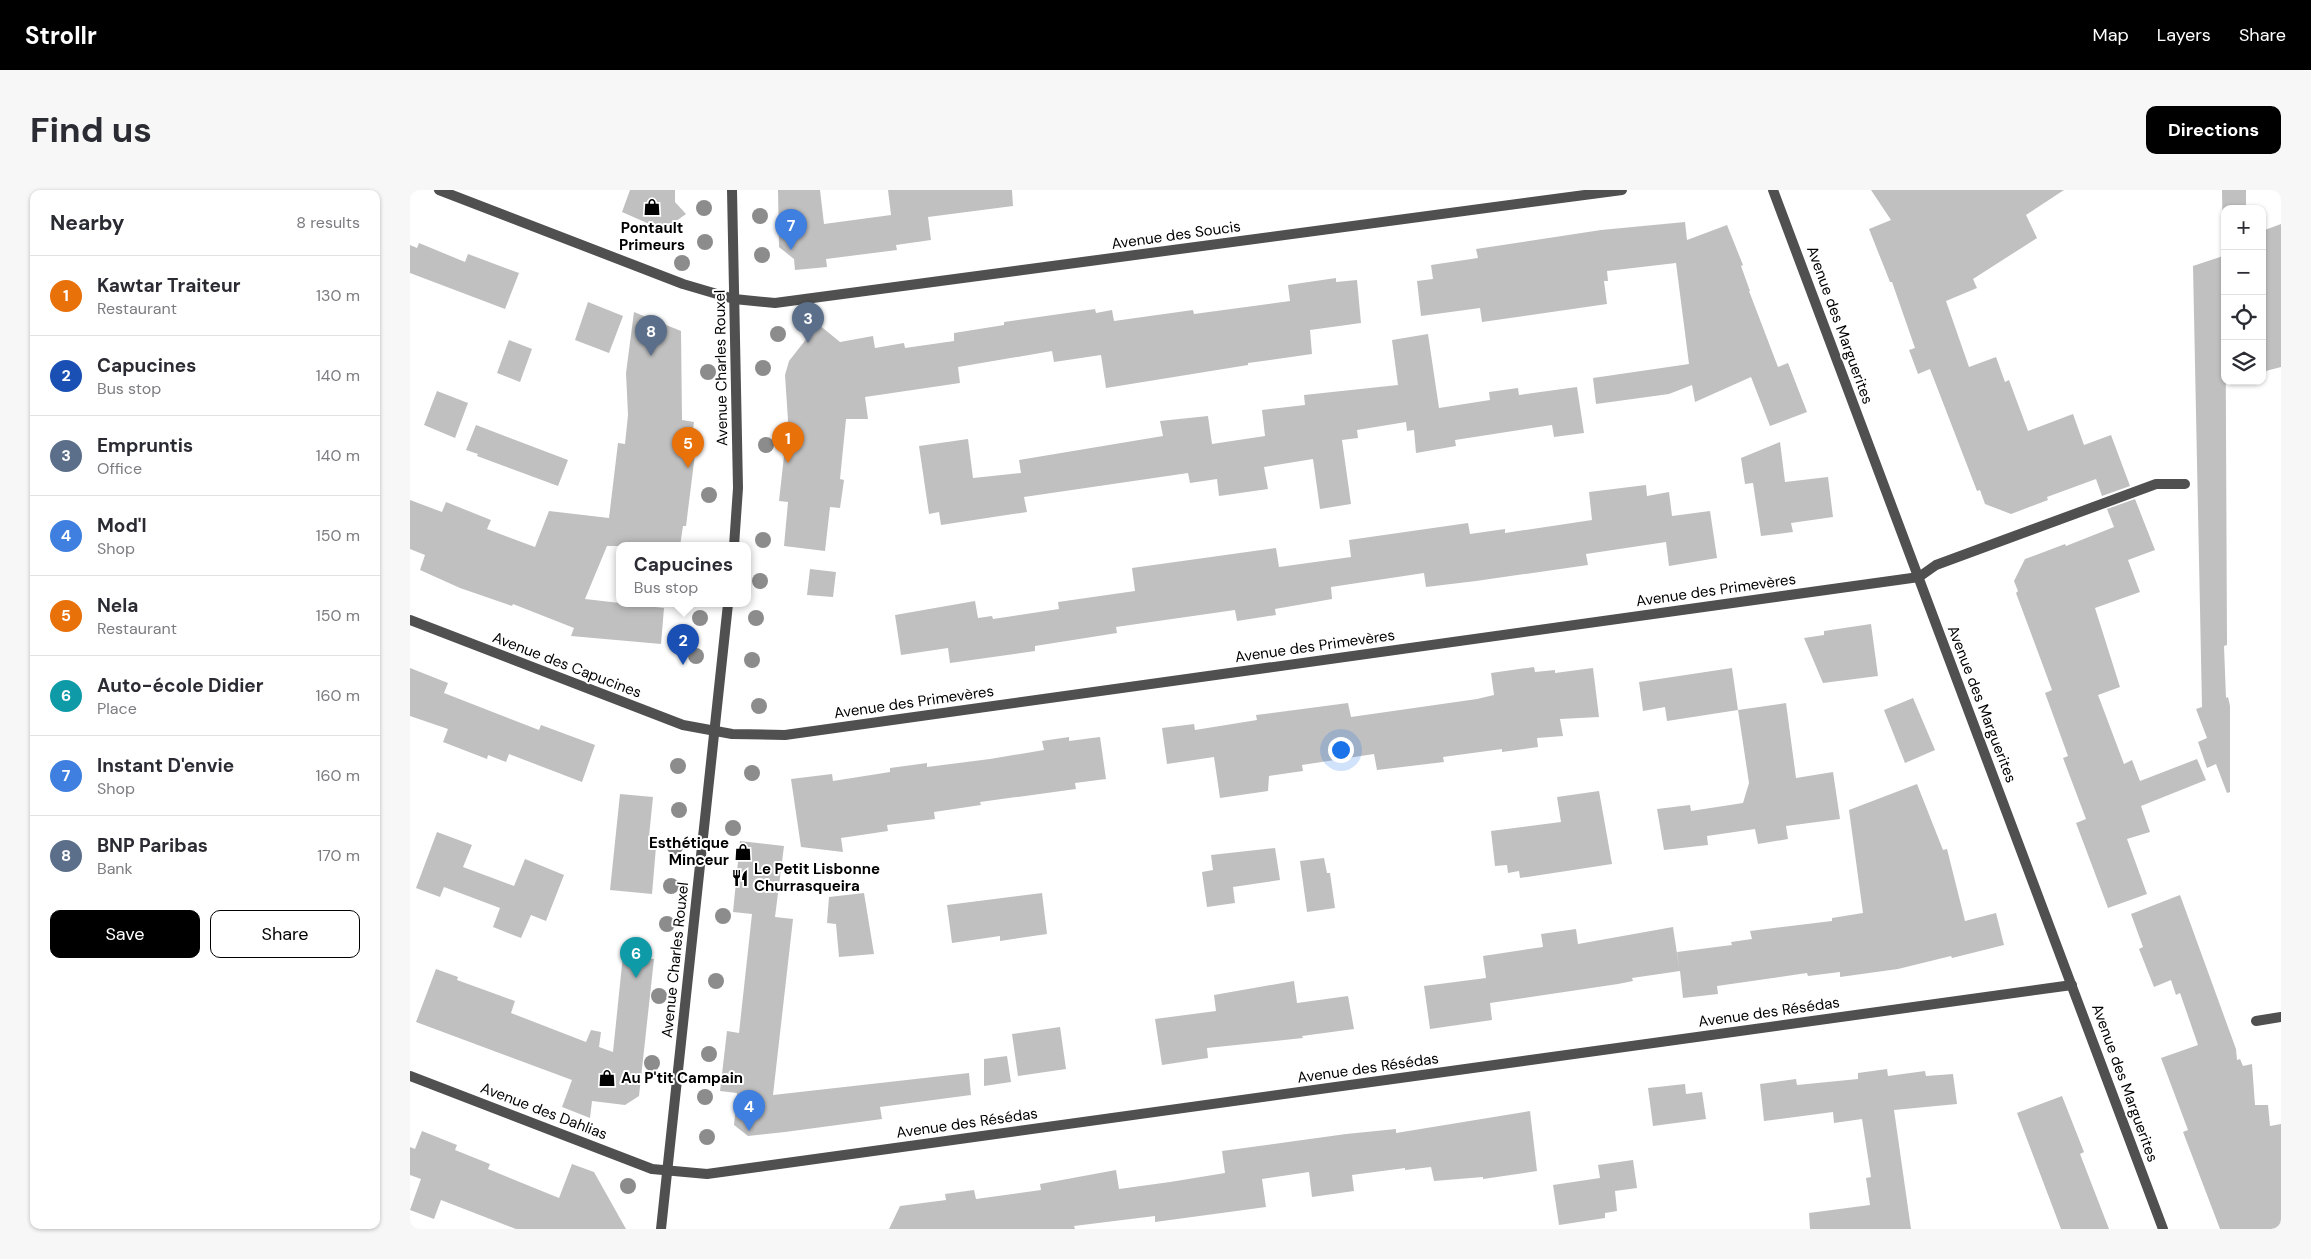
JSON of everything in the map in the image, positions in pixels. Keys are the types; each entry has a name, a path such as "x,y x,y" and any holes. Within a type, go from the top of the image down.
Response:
{"street":[{"name":"Avenue des Soucis","path":"439,190 683,284 734,299 775,303 1622,190"},
{"name":"Avenue Charles Rouxel","path":"732,190 738,488 734,542"},
{"name":"Avenue des Marguerites","path":"1773,190 2163,1229"},
{"path":"1919,577 1936,565 2156,484 2186,484"},
{"name":"Avenue des Primevères","path":"715,730 732,734 785,735 1919,577"},
{"name":"Avenue Charles Rouxel","path":"661,1229 728,607"},
{"name":"Avenue des Capucines","path":"410,620 683,725 715,730"},
{"name":"Avenue des Résédas","path":"668,1170 707,1174 2072,985"},
{"path":"2256,1021 2281,1017"},
{"name":"Avenue des Dahlias","path":"410,1076 652,1169 668,1170"}],"building":[{"name":"Pontault Primeurs","path":"630,190 675,190 675,202 686,214 658,234 647,223 622,212"},
{"path":"778,190 820,190 824,224 891,215 888,190 1012,190 1013,206 928,217 931,240 896,245 897,250 826,259 827,267 795,270 794,259 779,247"},
{"path":"1871,190 2064,190 2026,215 2037,238 1973,279 1977,288 1946,301 1969,367 1996,357 2005,382 2009,380 2028,431 2073,414 2084,445 2111,435 2130,486 2102,496 2096,479 2047,497 2048,500 2011,514 1985,504 1980,490 1977,491 1930,369 1918,374 1909,350 1915,348 1892,282 1890,282 1869,229 1891,220"},
{"path":"2222,190 2246,190 2246,205 2222,205"},
{"path":"1685,222 1687,240 1727,225 1743,265 1741,266 1749,291 1778,367 1788,363 1807,412 1770,426 1751,377 1695,402 1692,385 1669,394 1596,404 1593,378 1689,364 1676,263 1607,271 1608,281 1604,281 1607,304 1482,322 1480,308 1421,316 1417,281 1433,279 1431,265 1478,258 1476,249 1601,230"},
{"path":"2281,224 2281,367 2266,371 2266,250 2266,230"},
{"path":"419,243 465,262 468,254 519,273 505,309 410,273 410,245 417,248"},
{"path":"2221,257 2221,385 2226,385 2227,645 2224,646 2226,698 2228,697 2230,706 2230,792 2227,793 2216,764 2207,768 2198,742 2207,738 2196,709 2202,707 2193,266"},
{"path":"1336,278 1336,282 1357,280 1361,323 1310,330 1312,354 1248,363 1248,365 1106,388 1101,355 1054,362 1052,351 958,367 960,383 865,397 868,419 846,419 840,479 844,480 840,508 830,507 825,551 784,546 788,502 779,501 788,420 785,375 789,361 818,324 840,342 873,336 875,348 904,343 905,348 954,341 954,333 1004,325 1004,322 1095,309 1096,313 1112,310 1114,321 1193,310 1194,314 1290,301 1288,285"},
{"path":"588,302 623,316 609,353 575,340"},
{"path":"634,312 681,331 682,420 694,422 690,453 695,454 686,526 683,526 681,542 616,542 616,546 607,546 585,599 616,603 616,607 664,608 661,644 571,636 574,628 513,604 512,606 460,588 420,570 425,555 410,549 410,500 442,512 446,502 491,520 487,529 535,547 549,511 609,518 618,443 625,444 628,415 626,373"},
{"path":"1428,334 1439,408 1490,400 1489,392 1518,388 1519,395 1577,387 1584,433 1554,437 1552,425 1455,440 1456,446 1416,453 1414,430 1407,431 1406,422 1357,430 1358,438 1342,440 1351,504 1320,509 1313,459 1264,467 1268,489 1219,496 1217,479 1190,483 1188,473 1024,497 1027,512 941,525 939,512 929,514 919,446 968,439 973,478 1021,473 1019,460 1163,436 1160,421 1208,416 1212,444 1265,436 1262,410 1305,405 1304,395 1398,385 1392,340"},
{"path":"509,340 532,349 520,382 497,373"},
{"path":"437,391 468,403 455,438 424,425"},
{"path":"476,425 568,460 558,486 477,456 478,454 466,450"},
{"path":"1780,442 1785,482 1828,477 1833,517 1791,523 1793,532 1761,536 1753,483 1745,484 1741,458"},
{"path":"1646,485 1647,496 1669,492 1672,516 1710,511 1717,558 1669,566 1666,542 1586,554 1588,565 1476,581 1426,587 1424,573 1331,587 1332,599 1275,609 1276,615 1237,621 1235,610 1116,627 1117,633 1035,646 1035,651 950,663 948,648 901,655 895,615 975,601 978,618 992,616 993,619 1059,609 1058,602 1135,591 1132,568 1276,548 1279,567 1351,557 1349,540 1468,523 1470,534 1505,529 1505,533 1592,520 1589,492"},
{"path":"2135,499 2155,550 2128,560 2140,592 2095,608 2120,687 2098,695 2124,764 2132,760 2140,781 2197,759 2206,780 2141,806 2150,832 2127,839 2147,894 2108,908 2076,823 2086,819 2063,758 2068,756 2045,693 2052,690 2016,593 2018,591 2014,581 2025,559 2065,544 2066,546 2114,527 2107,509"},
{"path":"810,569 836,572 833,597 807,595"},
{"path":"1871,624 1878,676 1823,683 1804,638 1824,635 1824,631"},
{"path":"1534,667 1535,672 1555,670 1555,673 1593,668 1599,717 1560,719 1563,736 1537,738 1538,747 1502,752 1502,749 1443,757 1444,762 1377,770 1374,754 1302,765 1303,771 1269,776 1268,791 1220,798 1214,757 1167,764 1162,728 1194,724 1195,730 1257,720 1256,715 1348,703 1351,717 1477,699 1494,695 1491,673"},
{"path":"410,668 448,683 444,693 539,730 541,725 595,745 582,782 509,754 506,762 488,755 487,759 443,742 448,729 410,716"},
{"path":"1732,668 1738,710 1667,721 1665,707 1643,711 1639,682"},
{"path":"1913,698 1935,750 1905,763 1884,710"},
{"path":"1786,703 1796,778 1833,772 1840,819 1786,826 1788,839 1758,844 1755,829 1707,836 1708,845 1664,850 1657,809 1690,805 1691,811 1743,803 1749,783 1738,710"},
{"path":"1069,737 1069,741 1100,737 1106,779 1075,783 1076,789 980,802 981,805 934,812 935,819 887,825 888,831 841,838 843,852 801,847 791,779 832,774 833,781 890,772 890,768 927,763 927,767 990,759 1044,750 1042,741"},
{"path":"1917,784 1943,850 1947,849 1965,921 1996,913 2004,945 1898,969 1840,977 1840,972 1808,976 1807,973 1717,986 1718,994 1683,998 1680,971 1632,978 1633,981 1618,984 1490,1003 1492,1020 1430,1029 1424,986 1486,978 1483,956 1543,947 1541,934 1576,929 1578,944 1673,927 1679,967 1677,952 1732,945 1731,942 1752,939 1750,931 1832,921 1832,918 1863,913 1849,810"},
{"path":"1599,791 1612,864 1520,878 1519,871 1508,873 1507,865 1495,866 1491,831 1561,822 1557,797"},
{"path":"620,794 653,797 648,846 656,847 652,894 610,890"},
{"path":"437,832 472,845 463,867 514,886 525,859 564,875 546,921 531,915 521,938 493,927 500,908 444,887 440,897 416,888"},
{"path":"740,841 784,846 775,917 793,919 773,1095 969,1073 971,1095 880,1107 882,1119 785,1132 748,1136 734,1125 737,1093 720,1091 727,1031 739,1033 752,914 733,912"},
{"path":"1275,848 1280,880 1233,887 1235,903 1207,907 1202,872 1213,870 1211,855"},
{"path":"1324,858 1327,873 1330,873 1335,908 1307,912 1300,861"},
{"path":"864,893 874,954 839,957 836,924 827,923 829,897"},
{"path":"1042,893 1047,934 1000,941 1000,936 952,943 947,905"},
{"path":"2180,895 2236,1049 2237,1060 2240,1059 2243,1066 2252,1064 2255,1105 2268,1105 2270,1126 2281,1124 2281,1229 2220,1229 2183,1132 2188,1130 2161,1058 2198,1045 2180,993 2176,995 2171,980 2154,987 2139,949 2143,947 2131,914"},
{"path":"623,955 654,959 639,1096 625,1105 592,1101 590,1118 562,1107 572,1080 416,1022 436,969 458,977 457,980 515,1001 511,1013 586,1042 591,1030 601,1032 599,1047 613,1052"},
{"path":"1294,981 1297,1003 1348,996 1354,1029 1302,1036 1303,1038 1207,1048 1208,1058 1162,1065 1155,1019 1216,1011 1214,995"},
{"path":"1060,1027 1066,1069 1018,1076 1012,1034"},
{"path":"1007,1056 1011,1082 984,1086 984,1059"},
{"path":"1887,1069 1888,1076 1925,1071 1926,1076 1953,1074 1957,1104 1894,1110 1911,1229 1810,1229 1809,1213 1870,1205 1866,1178 1871,1177 1862,1119 1834,1123 1833,1112 1764,1121 1760,1084 1796,1079 1797,1085 1858,1079 1858,1073"},
{"path":"1685,1084 1686,1094 1702,1092 1706,1119 1653,1126 1648,1088"},
{"path":"2062,1096 2084,1152 2080,1154 2109,1229 2061,1229 2017,1113"},
{"path":"1530,1111 1537,1171 1483,1179 1483,1177 1434,1181 1431,1167 1405,1170 1405,1168 1352,1175 1354,1191 1312,1197 1309,1172 1262,1179 1266,1207 1155,1222 1155,1216 1074,1226 1075,1229 889,1229 900,1206 946,1200 945,1194 974,1190 976,1199 1041,1190 1040,1184 1116,1170 1119,1189 1170,1182 1225,1173 1222,1151 1346,1134 1396,1129 1396,1133"},
{"path":"422,1131 457,1145 455,1150 490,1164 488,1169 559,1198 572,1164 594,1172 626,1229 516,1229 441,1200 434,1219 410,1210 421,1179 410,1175 410,1147 415,1149"},
{"path":"1633,1160 1637,1188 1615,1191 1617,1211 1605,1213 1605,1218 1559,1225 1553,1185 1600,1178 1598,1165"}],"place":[{"name":"Pontault Primeurs","path":"652,207"},
{"name":"Instant D'envie","path":"791,250"},
{"name":"Empruntis","path":"808,343"},
{"name":"BNP Paribas","path":"651,356"},
{"name":"Kawtar Traiteur","path":"788,463"},
{"name":"Nela","path":"688,468"},
{"name":"Capucines","path":"683,665"},
{"name":"Esthétique Minceur","path":"743,852"},
{"name":"Le Petit Lisbonne Churrasqueira","path":"740,878"},
{"name":"Auto-école Didier","path":"636,978"},
{"name":"Au P'tit Campain","path":"607,1078"},
{"name":"Mod'l","path":"749,1131"}]}
